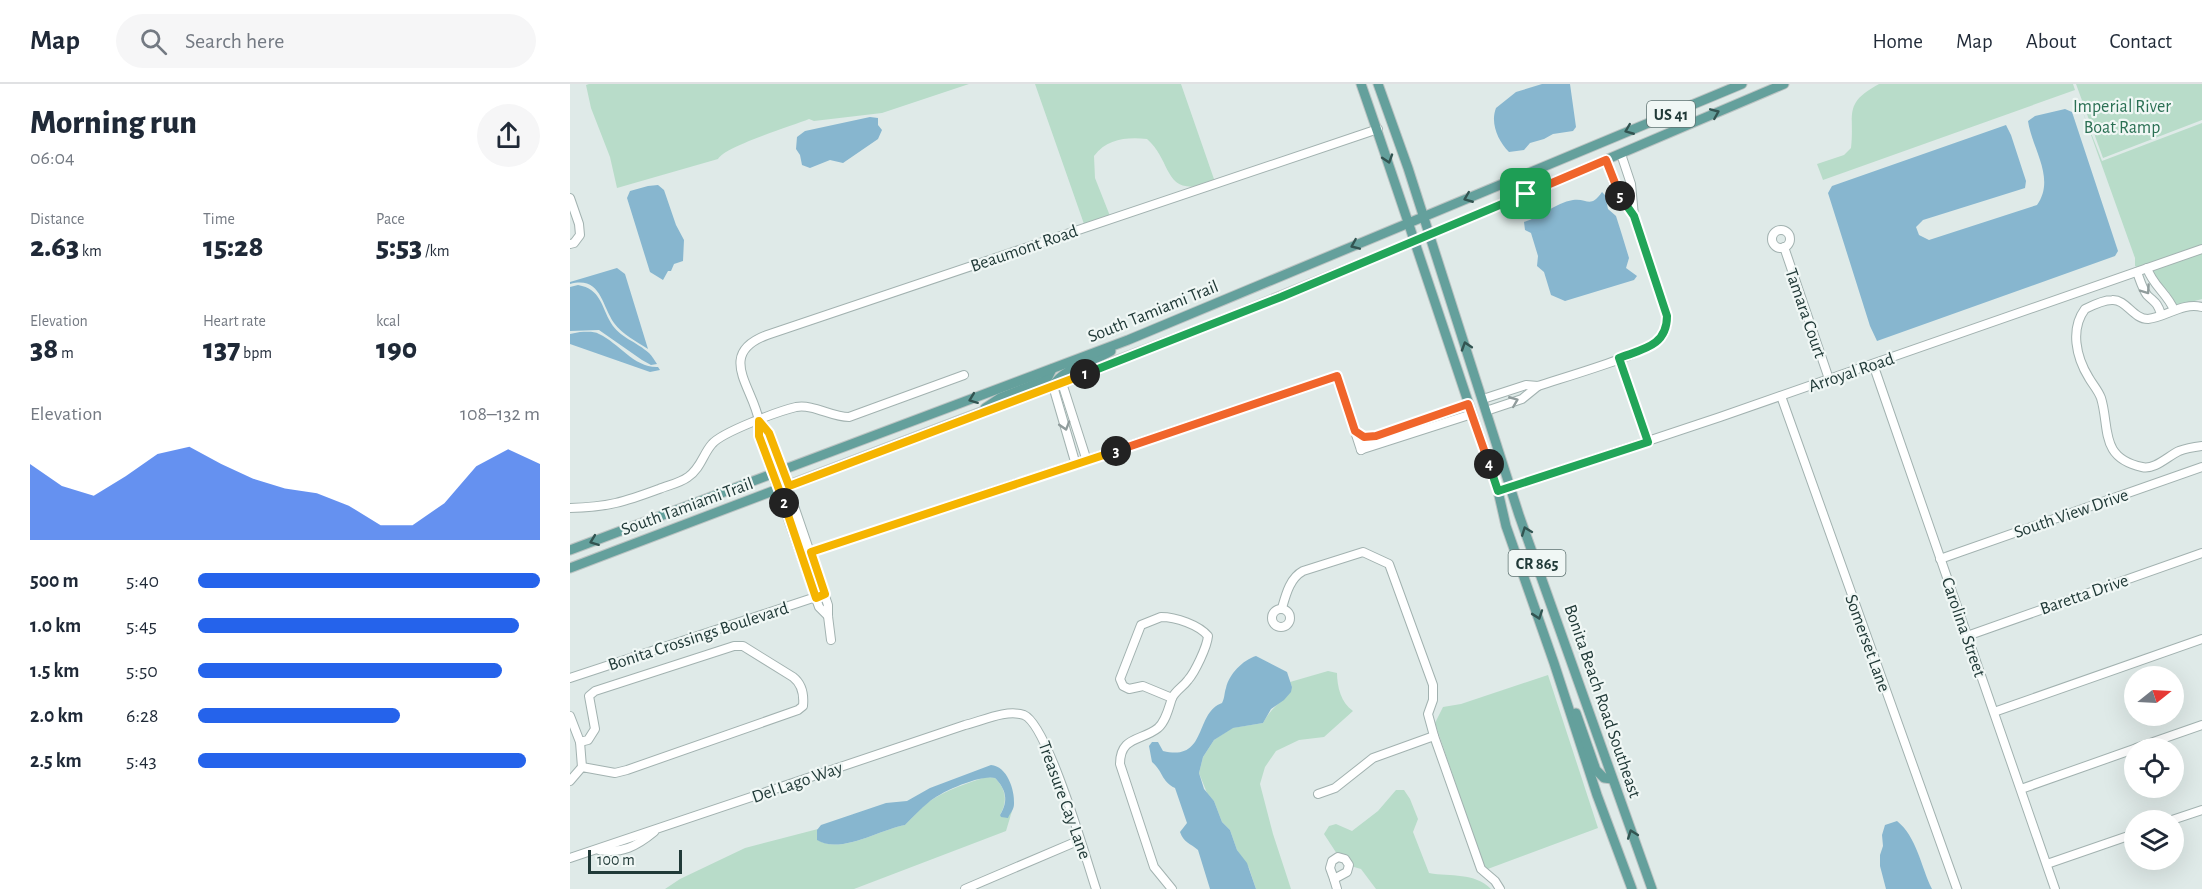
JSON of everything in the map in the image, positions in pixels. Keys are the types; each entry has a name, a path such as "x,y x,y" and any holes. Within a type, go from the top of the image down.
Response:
{"main road":[{"name":"CR 865","path":"1360,84 1378,129 1408,223"},
{"name":"CR 865","path":"1378,84 1424,216"},
{"name":"South Tamiami Trail","path":"570,550 1128,339 1742,84"},
{"name":"South Tamiami Trail","path":"570,568 1057,385 1271,301 1784,84"},
{"name":"Bonita Beach Road Southeast","path":"1424,216 1510,487 1652,889"},
{"name":"Bonita Beach Road Southeast","path":"1408,223 1498,491 1506,526 1597,795 1632,889"},
{"path":"1057,385 1060,376 1097,360 1128,339"},
{"path":"965,420 1000,398 1047,379 1052,369"},
{"path":"1561,685 1571,699 1596,770 1604,778 1612,779"}],"street":[{"name":"Beaumont Road","path":"831,640 828,616 830,609 773,474 759,436 759,421 741,369 744,350 754,340 1378,129"},
{"path":"1486,411 1522,399 1538,386 1653,345 1665,332 1667,324 1665,309 1634,216 1631,184 1621,154"},
{"path":"1606,160 1617,192 1634,216"},
{"path":"570,198 579,224 580,235 574,243 570,244"},
{"name":"Tamara Court","path":"1784,247 1829,380"},
{"name":"Arroyal Road","path":"1498,491 1829,380 2202,249"},
{"path":"2147,268 2154,284 2166,294 2174,310"},
{"path":"2137,272 2149,297 2155,300 2162,314"},
{"path":"2202,307 2195,305 2148,319 2113,299 2085,309 2076,327 2076,344 2085,370 2100,397 2105,432 2109,442 2123,459 2144,468 2156,465 2184,449 2202,446"},
{"path":"1619,358 1648,442"},
{"name":"Carolina Street","path":"1872,364 2055,889"},
{"path":"570,508 604,507 618,504 683,480 695,471 711,444 717,439 759,421 802,407 849,417 964,375"},
{"path":"807,554 1337,376 1361,450"},
{"path":"1057,385 1086,461"},
{"path":"1057,385 1076,465"},
{"path":"1483,399 1526,385 1538,386"},
{"name":"Somerset Lane","path":"1781,396 1957,889"},
{"path":"1355,431 1364,437 1376,436 1468,404"},
{"path":"1361,450 1472,414"},
{"name":"Beaumont Road","path":"759,421 769,433 789,486 816,598 822,613 828,616"},
{"path":"1361,450 1376,436"},
{"name":"South View Drive","path":"1940,559 2202,467"},
{"path":"1282,608 1293,580 1304,571 1364,552 1389,564 1433,686 1433,700 1428,714 1434,736 1481,869 1495,881 1500,889"},
{"name":"Baretta Drive","path":"1967,636 2202,553"},
{"name":"Bonita Crossings Boulevard","path":"570,678 825,594"},
{"path":"1172,698 1143,686 1129,689 1123,686 1120,679 1141,625 1161,617 1169,617 1204,631 1208,636 1202,657 1187,681 1176,690 1163,723 1126,745 1120,757 1120,764 1154,867 1172,889"},
{"path":"1994,712 2202,639"},
{"path":"580,742 588,740 595,729 589,696 595,691 734,646 743,646 798,681 804,699 803,706 798,710 627,770 615,773 582,767"},
{"name":"Del Lago Way","path":"570,858 965,725 1005,714 1026,716"},
{"path":"570,716 580,742 582,767 570,781"},
{"name":"Treasure Cay Lane","path":"1026,716 1036,726 1050,752 1096,889"},
{"path":"2166,738 2202,725"},
{"path":"1318,794 1335,788 1373,758 1434,736"},
{"path":"2021,789 2124,753"},
{"path":"2184,816 2202,810"},
{"path":"2047,864 2124,837"},
{"path":"965,889 1080,840"},
{"path":"1334,879 1336,889"}],"green space":[{"path":"969,84 882,113 814,121 809,119 745,142 718,159 617,188 610,157 591,108 586,85"},
{"path":"1035,84 1181,84 1215,182 1185,186 1171,176 1155,148 1147,139 1118,140 1099,150 1094,156 1095,178 1110,216 1084,224"},
{"path":"1879,84 2073,84 2075,90 1823,180 1817,164 1844,155 1851,148 1855,104 1867,91"},
{"name":"Imperial River Boat Ramp","path":"2076,84 2202,84 2202,120 2103,158"},
{"path":"2081,107 2102,161 2202,123 2202,299 2176,304 2168,291 2151,275 2135,266 2135,258"},
{"path":"1328,671 1337,673 1340,694 1345,704 1353,711 1324,737 1299,740 1276,751 1265,767 1260,784 1291,889 1256,889 1249,868 1237,850 1230,830 1222,822 1214,801 1207,793 1199,773 1203,757 1214,740 1232,728 1263,723 1292,687 1290,682"},
{"path":"1548,675 1598,828 1485,870 1435,723 1443,707 1461,704"},
{"path":"986,777 995,778 1004,791 1005,800 1000,815 1012,811 1006,831 854,889 665,889 680,879 745,848 818,829 818,840 838,845 905,825 933,799 952,789"},
{"path":"1396,790 1404,790 1418,819 1413,832 1429,873 1470,878 1491,889 1376,889 1361,869 1347,865 1339,857 1324,834 1329,826 1336,824 1352,831 1378,811"}],"water":[{"path":"1542,84 1570,84 1576,127 1573,131 1553,134 1530,143 1524,150 1509,152 1501,143 1496,132 1494,114 1496,108 1516,92"},
{"path":"2065,109 2072,112 2118,251 2115,256 1877,341 1870,326 1828,193 1832,186 2006,125 2026,181 2025,188 1923,220 1916,227 1919,235 1929,240 2037,205 2042,195 2044,174 2028,121 2035,116"},
{"path":"870,117 878,118 878,125 882,130 878,139 843,163 830,160 810,168 802,165 796,149 797,137 805,131"},
{"path":"658,185 664,190 676,225 684,240 683,261 674,264 663,280 650,272 627,198 630,191"},
{"path":"1602,192 1605,195 1608,209 1616,216 1629,258 1626,268 1637,276 1634,280 1565,301 1551,295 1544,272 1537,266 1538,256 1531,233 1525,230 1524,222 1566,202 1595,200"},
{"path":"617,268 625,274 648,349 617,327 594,288 588,284 570,284 570,282"},
{"path":"578,285 596,294 614,328 649,353 657,364 651,365 642,360 599,330 570,331 570,287"},
{"path":"580,332 599,334 641,364 658,367 660,370 650,372 570,344 570,334"},
{"path":"1256,656 1287,672 1292,687 1291,692 1271,709 1263,723 1233,728 1214,740 1203,757 1199,773 1204,789 1214,801 1222,822 1230,830 1237,850 1247,863 1256,889 1210,889 1198,850 1185,841 1180,832 1187,823 1175,788 1167,782 1152,762 1149,746 1152,742 1158,742 1163,751 1177,753 1187,750 1199,735 1207,716 1213,708 1222,703 1233,673 1246,661"},
{"path":"991,765 997,766 1006,774 1011,786 1014,806 1008,818 1000,815 1005,805 1002,786 995,778 989,777 971,781 942,793 905,825 849,843 826,844 817,840 817,830 821,825 886,803 907,801 930,788"},
{"path":"1897,821 1914,844 1932,889 1886,889 1880,866 1882,835 1885,825"}],"route":[{"path":"1606,160 1617,192 1634,216 1667,316 1665,332 1660,339 1653,345 1619,358 1648,442 1498,491 1468,404 1376,436 1364,437 1355,431 1337,376 811,552 825,594 816,598 798,541 759,436 759,421 769,433 789,486 1202,328 1526,194 1606,160"}]}
